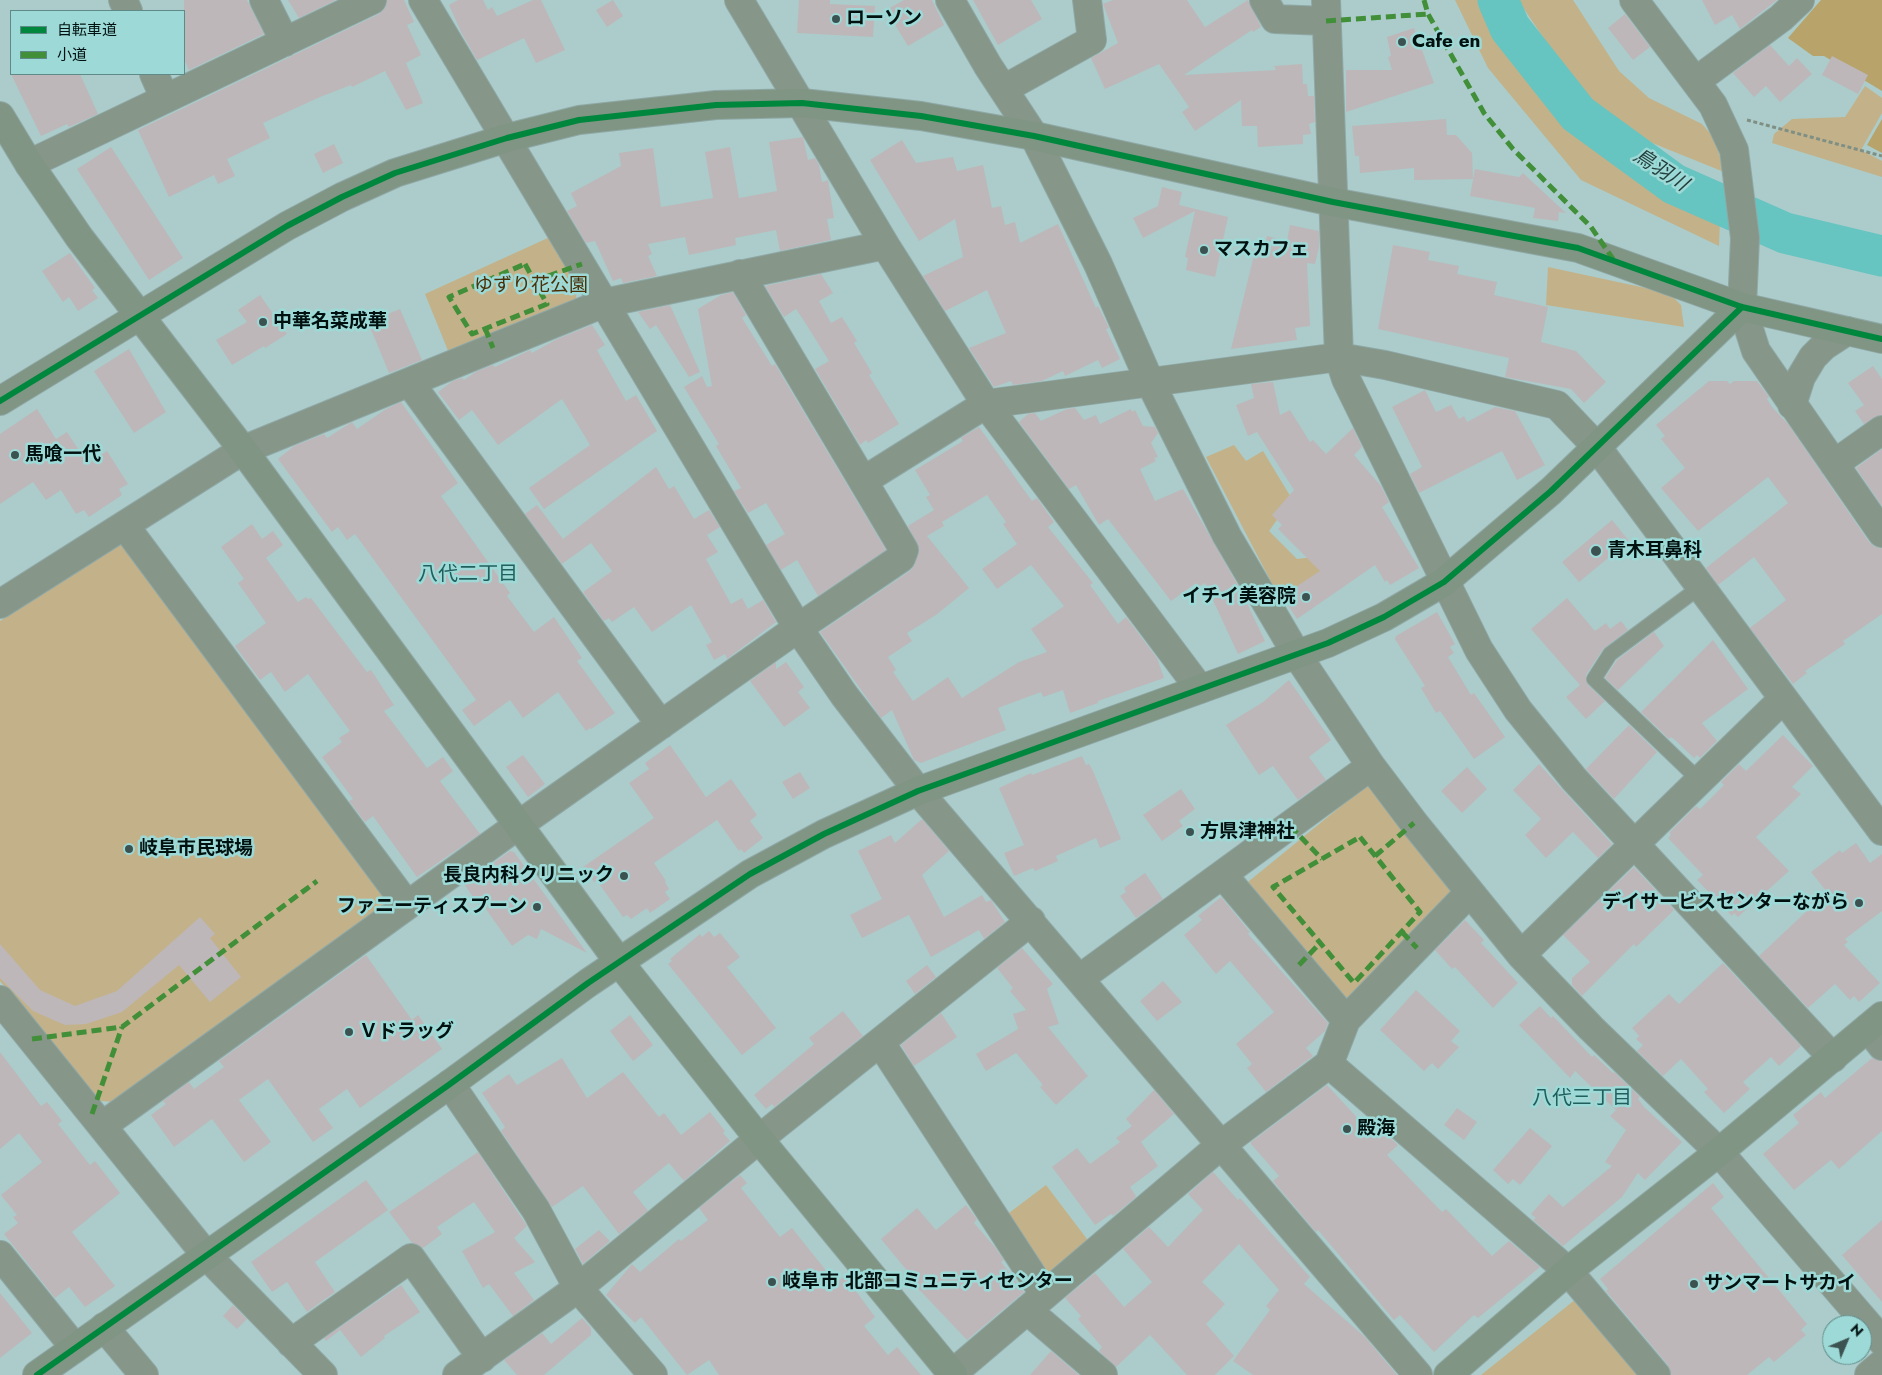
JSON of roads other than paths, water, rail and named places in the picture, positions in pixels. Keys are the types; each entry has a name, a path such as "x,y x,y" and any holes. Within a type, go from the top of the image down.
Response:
{"street":[{"path":"264,0 285,42"},
{"path":"29,164 372,0"},
{"path":"423,0 798,628 844,695 918,791 1418,1375"},
{"path":"739,0 885,245 986,404 1200,689"},
{"path":"950,0 1034,136 1098,264 1150,380 1227,536 1297,655 1372,766 1521,955 1591,1028 1719,1152 1882,1342"},
{"path":"1004,89 1092,40 1087,0"},
{"path":"1264,0 1275,19 1326,10 1339,357 1346,379 1479,650 1518,710 1574,779 1833,1058"},
{"path":"1634,0 1696,81 1717,114 1734,150 1745,238 1742,307 1756,351 1882,533"},
{"path":"1696,81 1781,18 1800,0"},
{"path":"154,75 165,99"},
{"path":"0,401 287,226 342,197 395,173 507,138 579,120 716,105 802,103 921,116 1034,136 1333,202 1578,248 1742,307 1882,339"},
{"path":"0,116 29,164 138,316 244,450 517,826 619,962 759,1139 952,1374 1221,1145 1329,1064 1346,1020 1470,892"},
{"path":"0,604 244,450 604,303 885,245"},
{"path":"102,1126 517,826 900,558 904,550 740,274"},
{"path":"37,1375 450,1084 619,962 750,874 824,834 918,791 1297,655 1384,617 1444,582 1551,491 1742,307"},
{"path":"1792,405 1802,377 1813,357 1824,346 1847,331"},
{"path":"863,481 986,404 1150,380 1339,357 1385,365 1557,405 1596,446 1882,831"},
{"path":"410,383 661,725"},
{"path":"1834,464 1882,430"},
{"path":"125,526 408,905"},
{"path":"1521,955 1783,699"},
{"path":"1079,979 1372,766"},
{"path":"1223,875 1346,1020"},
{"path":"457,1375 578,1288 759,1139 1031,921"},
{"path":"0,1000 206,1255 323,1375"},
{"path":"1448,1375 1568,1271 1719,1152 1833,1058 1877,1030"},
{"path":"880,1042 1036,1302 1103,1375"},
{"path":"1329,1064 1568,1271 1656,1375"},
{"path":"450,1084 536,1210 578,1288 653,1375"},
{"path":"0,1254 75,1348"},
{"path":"292,1343 411,1258 482,1358"},
{"path":"104,1327 144,1375"},
{"path":"1869,1375 1882,1364"}],"lane":[{"path":"1699,780 1594,679 1610,654 1700,587"}],"waterway":[{"name":"鳥羽川","path":"1498,0 1510,28 1578,114 1674,184 1785,233 1882,256"}],"place":[{"name":"ローソン","path":"836,19"},
{"name":"Cafe en","path":"1402,42"},
{"name":"マスカフェ","path":"1204,250"},
{"name":"中華名菜成華","path":"263,322"},
{"name":"馬喰一代","path":"15,455"},
{"name":"青木耳鼻科","path":"1596,551"},
{"name":"イチイ美容院","path":"1306,597"},
{"name":"方県津神社","path":"1190,832"},
{"name":"岐阜市民球場","path":"129,849"},
{"name":"長良内科クリニック","path":"624,876"},
{"name":"デイサービスセンターながら","path":"1859,903"},
{"name":"ファニーティスプーン","path":"537,907"},
{"name":"Ｖドラッグ","path":"349,1032"},
{"name":"殿海","path":"1347,1129"},
{"name":"岐阜市 北部コミュニティセンター","path":"772,1282"},
{"name":"サンマートサカイ","path":"1694,1284"}],"district":[{"name":"八代二丁目","path":"468,575"},
{"name":"八代三丁目","path":"1582,1099"}],"park label":[{"name":"ゆずり花公園","path":"531,286"}]}
